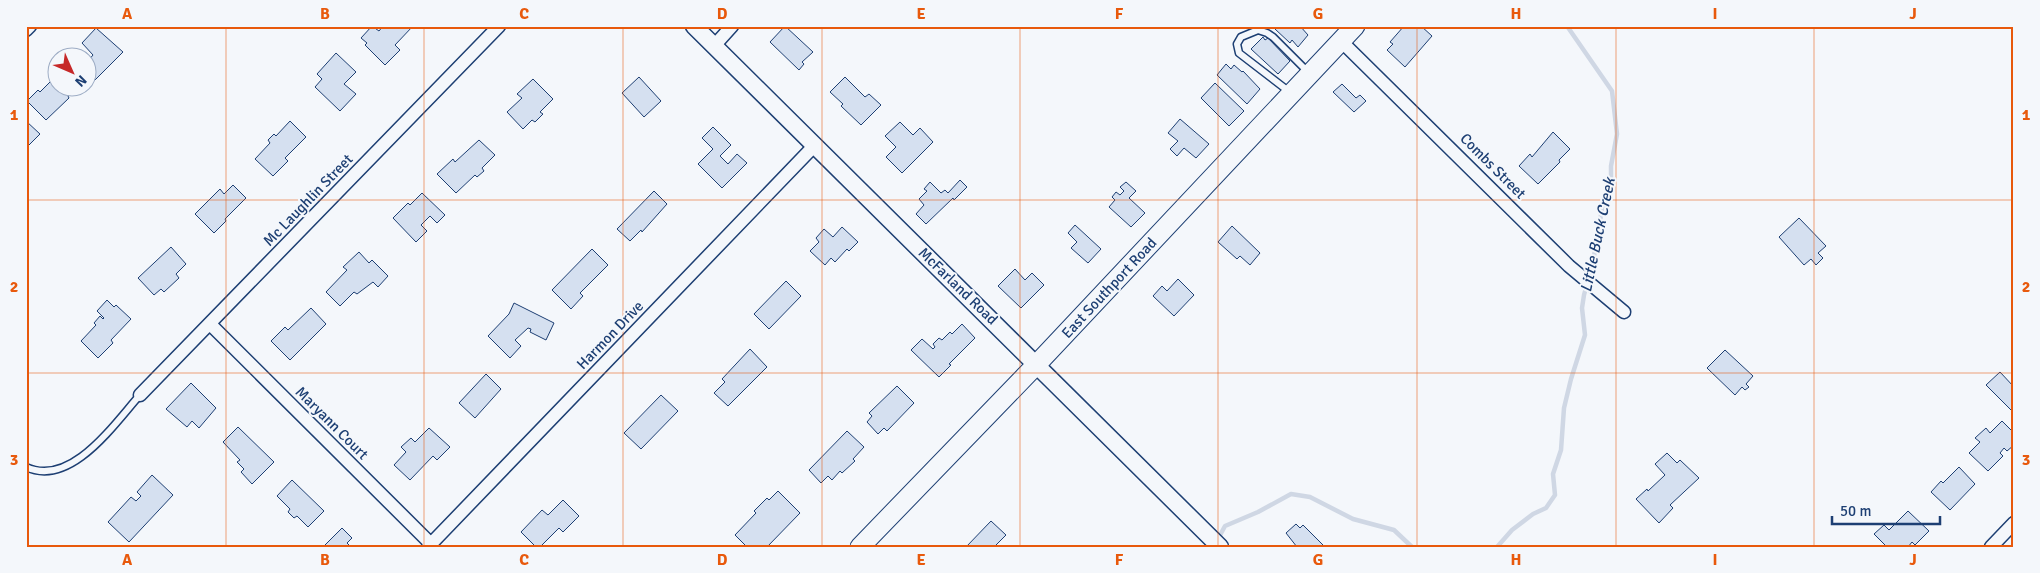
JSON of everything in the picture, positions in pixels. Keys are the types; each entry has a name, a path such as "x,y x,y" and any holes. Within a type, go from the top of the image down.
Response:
{"main road":[{"name":"East Southport Road","path":"860,547 1037,364 1355,26"}],"street":[{"path":"26,30 30,26"},
{"name":"Mc Laughlin Street","path":"140,395 499,26"},
{"name":"McFarland Road","path":"694,26 1220,547"},
{"path":"714,46 732,26"},
{"name":"Combs Street","path":"1341,41 1569,266 1624,312"},
{"name":"Harmon Drive","path":"430,545 815,145"},
{"name":"Maryann Court","path":"210,324 430,545"},
{"path":"1991,547 2014,523"}],"lane":[{"path":"1292,94 1240,53 1236,44 1241,37 1258,30 1267,32 1310,74"},
{"path":"26,467 41,472 58,469 77,461 97,444 140,395"}],"building":[{"path":"372,26 379,31 383,26 413,26 395,45 400,50 385,65 365,45 367,43 361,38"},
{"path":"785,26 813,52 802,62 804,64 799,70 770,42"},
{"path":"1278,26 1300,26 1308,35 1298,47 1292,40 1290,43 1275,29"},
{"path":"1404,26 1421,26 1432,36 1405,67 1387,50 1393,44 1390,42"},
{"path":"96,28 123,52 98,77 98,48 87,48 82,43"},
{"path":"1263,37 1265,40 1268,38 1290,61 1278,74 1251,49"},
{"path":"336,53 356,72 344,84 356,94 340,111 315,87 322,79 317,74"},
{"path":"1226,64 1231,69 1234,65 1243,71 1260,89 1247,104 1217,75"},
{"path":"639,77 661,101 644,117 622,93"},
{"path":"845,77 865,97 869,94 881,105 861,125 841,106 843,104 830,92"},
{"path":"533,79 553,99 540,112 543,114 535,122 532,120 523,129 507,112 522,98 517,94"},
{"path":"1215,83 1244,111 1229,126 1201,98"},
{"path":"48,84 48,98 69,98 46,120 27,101 38,90 40,92"},
{"path":"1342,84 1356,98 1360,95 1366,101 1354,112 1333,92"},
{"path":"1180,119 1209,144 1196,158 1184,148 1177,156 1170,149 1178,141 1168,133"},
{"path":"26,121 40,134 26,148"},
{"path":"290,121 306,137 285,158 288,161 273,176 255,159 270,143 268,140 274,134 276,136"},
{"path":"900,122 913,135 920,128 933,142 902,173 886,157 896,147 885,136"},
{"path":"713,127 731,145 720,156 728,164 737,154 747,163 722,188 698,164 713,149 702,138"},
{"path":"1553,132 1570,149 1538,184 1519,166 1530,154 1532,157"},
{"path":"479,140 495,155 482,168 484,171 477,177 475,175 456,193 437,174 453,159 455,162"},
{"path":"960,180 967,187 926,224 916,214 924,205 919,199 927,191 924,189 930,182 941,193 945,190 948,193"},
{"path":"1126,182 1136,191 1129,198 1145,213 1131,227 1109,207 1115,200 1112,197 1116,192 1120,195 1124,191 1120,187"},
{"path":"233,185 246,198 214,233 195,214 220,189 224,194"},
{"path":"654,191 667,204 642,232 641,230 630,241 617,229"},
{"path":"422,193 445,215 437,223 430,216 421,225 427,231 416,242 393,218 408,203 410,205"},
{"path":"1799,218 1826,246 1818,253 1823,258 1816,265 1811,259 1804,265 1779,237"},
{"path":"1075,225 1101,249 1088,263 1071,248 1077,242 1068,233"},
{"path":"1232,226 1260,253 1250,265 1240,256 1237,259 1218,242"},
{"path":"842,227 858,242 849,251 847,249 835,262 831,258 825,265 810,251 819,242 816,238 824,229 833,237"},
{"path":"171,247 186,264 176,274 179,278 164,292 161,289 154,295 138,278"},
{"path":"592,249 608,265 580,293 583,296 571,309 552,290"},
{"path":"359,252 369,263 372,260 388,276 378,287 373,282 357,294 354,292 340,306 326,292 347,270 343,267"},
{"path":"1015,269 1025,280 1032,273 1044,285 1021,308 998,286"},
{"path":"1178,279 1194,295 1174,316 1153,296 1162,286 1167,291"},
{"path":"786,281 801,296 769,329 754,314"},
{"path":"107,300 114,307 116,305 131,319 111,340 113,343 98,358 81,341 96,325 94,323 100,316 104,318 97,311"},
{"path":"514,303 554,323 546,340 530,332 531,329 528,328 515,340 521,346 510,358 488,336 509,314"},
{"path":"311,308 326,324 290,360 271,341 285,327 288,330"},
{"path":"962,324 975,338 939,377 911,350 922,339 933,349 935,347 933,344 939,338 942,340 950,332 952,334"},
{"path":"750,349 767,367 728,406 714,393 725,382 722,379"},
{"path":"1725,350 1753,376 1746,384 1749,387 1745,390 1742,387 1735,395 1707,368"},
{"path":"2000,372 2014,387 2014,409 2012,411 1986,385"},
{"path":"486,374 501,389 475,418 459,403"},
{"path":"191,383 216,408 199,428 192,421 187,427 166,409"},
{"path":"897,386 914,403 887,431 884,428 878,434 867,422 872,416 869,413"},
{"path":"661,395 678,411 641,449 624,433"},
{"path":"2002,421 2014,433 2014,445 2007,451 2004,448 2000,453 2003,456 1988,471 1969,453 1980,442 1975,438 1986,428 1990,433"},
{"path":"238,427 274,462 252,484 241,472 244,469 237,462 240,460 223,442"},
{"path":"429,428 450,447 437,460 433,456 410,480 394,465 406,452 401,447 411,438 415,442"},
{"path":"847,431 864,447 853,459 855,461 842,473 840,471 832,480 828,476 821,483 809,470"},
{"path":"1667,453 1677,463 1680,460 1699,478 1670,505 1673,508 1659,523 1636,499 1665,475 1655,464"},
{"path":"1959,467 1975,484 1950,510 1931,492 1941,481 1943,483"},
{"path":"152,475 173,495 129,542 108,522 131,497 136,501 141,496 137,492"},
{"path":"292,480 324,511 308,527 297,516 294,518 288,512 290,509 277,496"},
{"path":"778,491 800,513 767,547 747,547 735,535 756,513 754,511 767,498 769,500"},
{"path":"563,500 579,516 563,532 559,528 540,547 536,547 521,532 542,510 548,515"},
{"path":"1908,511 1929,531 1915,545 1912,542 1908,547 1887,547 1874,534 1884,525 1889,530"},
{"path":"991,521 1006,535 994,547 966,547"},
{"path":"1296,524 1300,528 1303,525 1325,547 1297,547 1286,533"},
{"path":"342,528 352,538 347,543 351,547 323,547"}],"waterway":[{"name":"Little Buck Creek","path":"1497,547 1512,530 1533,514 1546,508 1555,495 1553,474 1561,450 1564,408 1585,335 1582,308 1584,295 1593,262 1602,209 1611,177 1611,166 1617,134 1612,91 1567,26"},
{"name":"Little Buck Creek","path":"1218,539 1225,526 1258,512 1291,494 1310,497 1353,519 1394,530 1412,547"}]}
